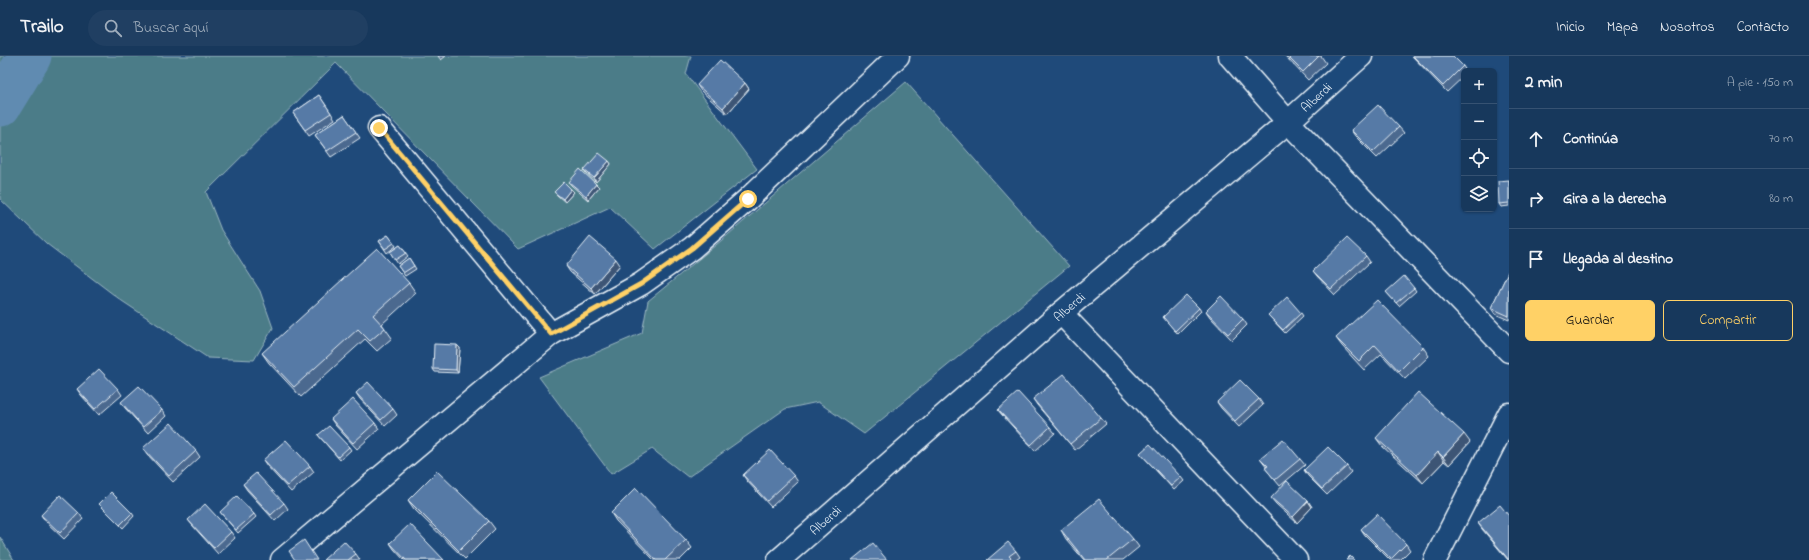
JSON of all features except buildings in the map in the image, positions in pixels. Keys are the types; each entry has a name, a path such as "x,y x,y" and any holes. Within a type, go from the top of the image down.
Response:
{"street":[{"path":"282,560 551,334 641,284 692,248 748,199 898,56"},
{"path":"1230,56 1288,122 1509,351"},
{"name":"Alberdi","path":"779,560 1061,313 1288,122 1361,56"},
{"path":"379,128 551,334"},
{"path":"1061,313 1296,560"},
{"path":"1435,560 1509,414"}],"green space":[{"path":"0,56 691,56 686,74 757,169 655,249 610,207 518,249 336,63 206,192 221,230 260,291 273,328 254,360 208,358 122,301 47,244 0,199"},
{"path":"906,82 1069,266 864,434 818,402 785,409 688,477 652,449 611,474 539,377 642,333 648,301 722,240"},
{"path":"0,537 14,560 0,560"}],"waterway":[{"path":"0,105 30,56"}],"route":[{"path":"379,128 551,334 641,284 692,248 748,199"}]}
